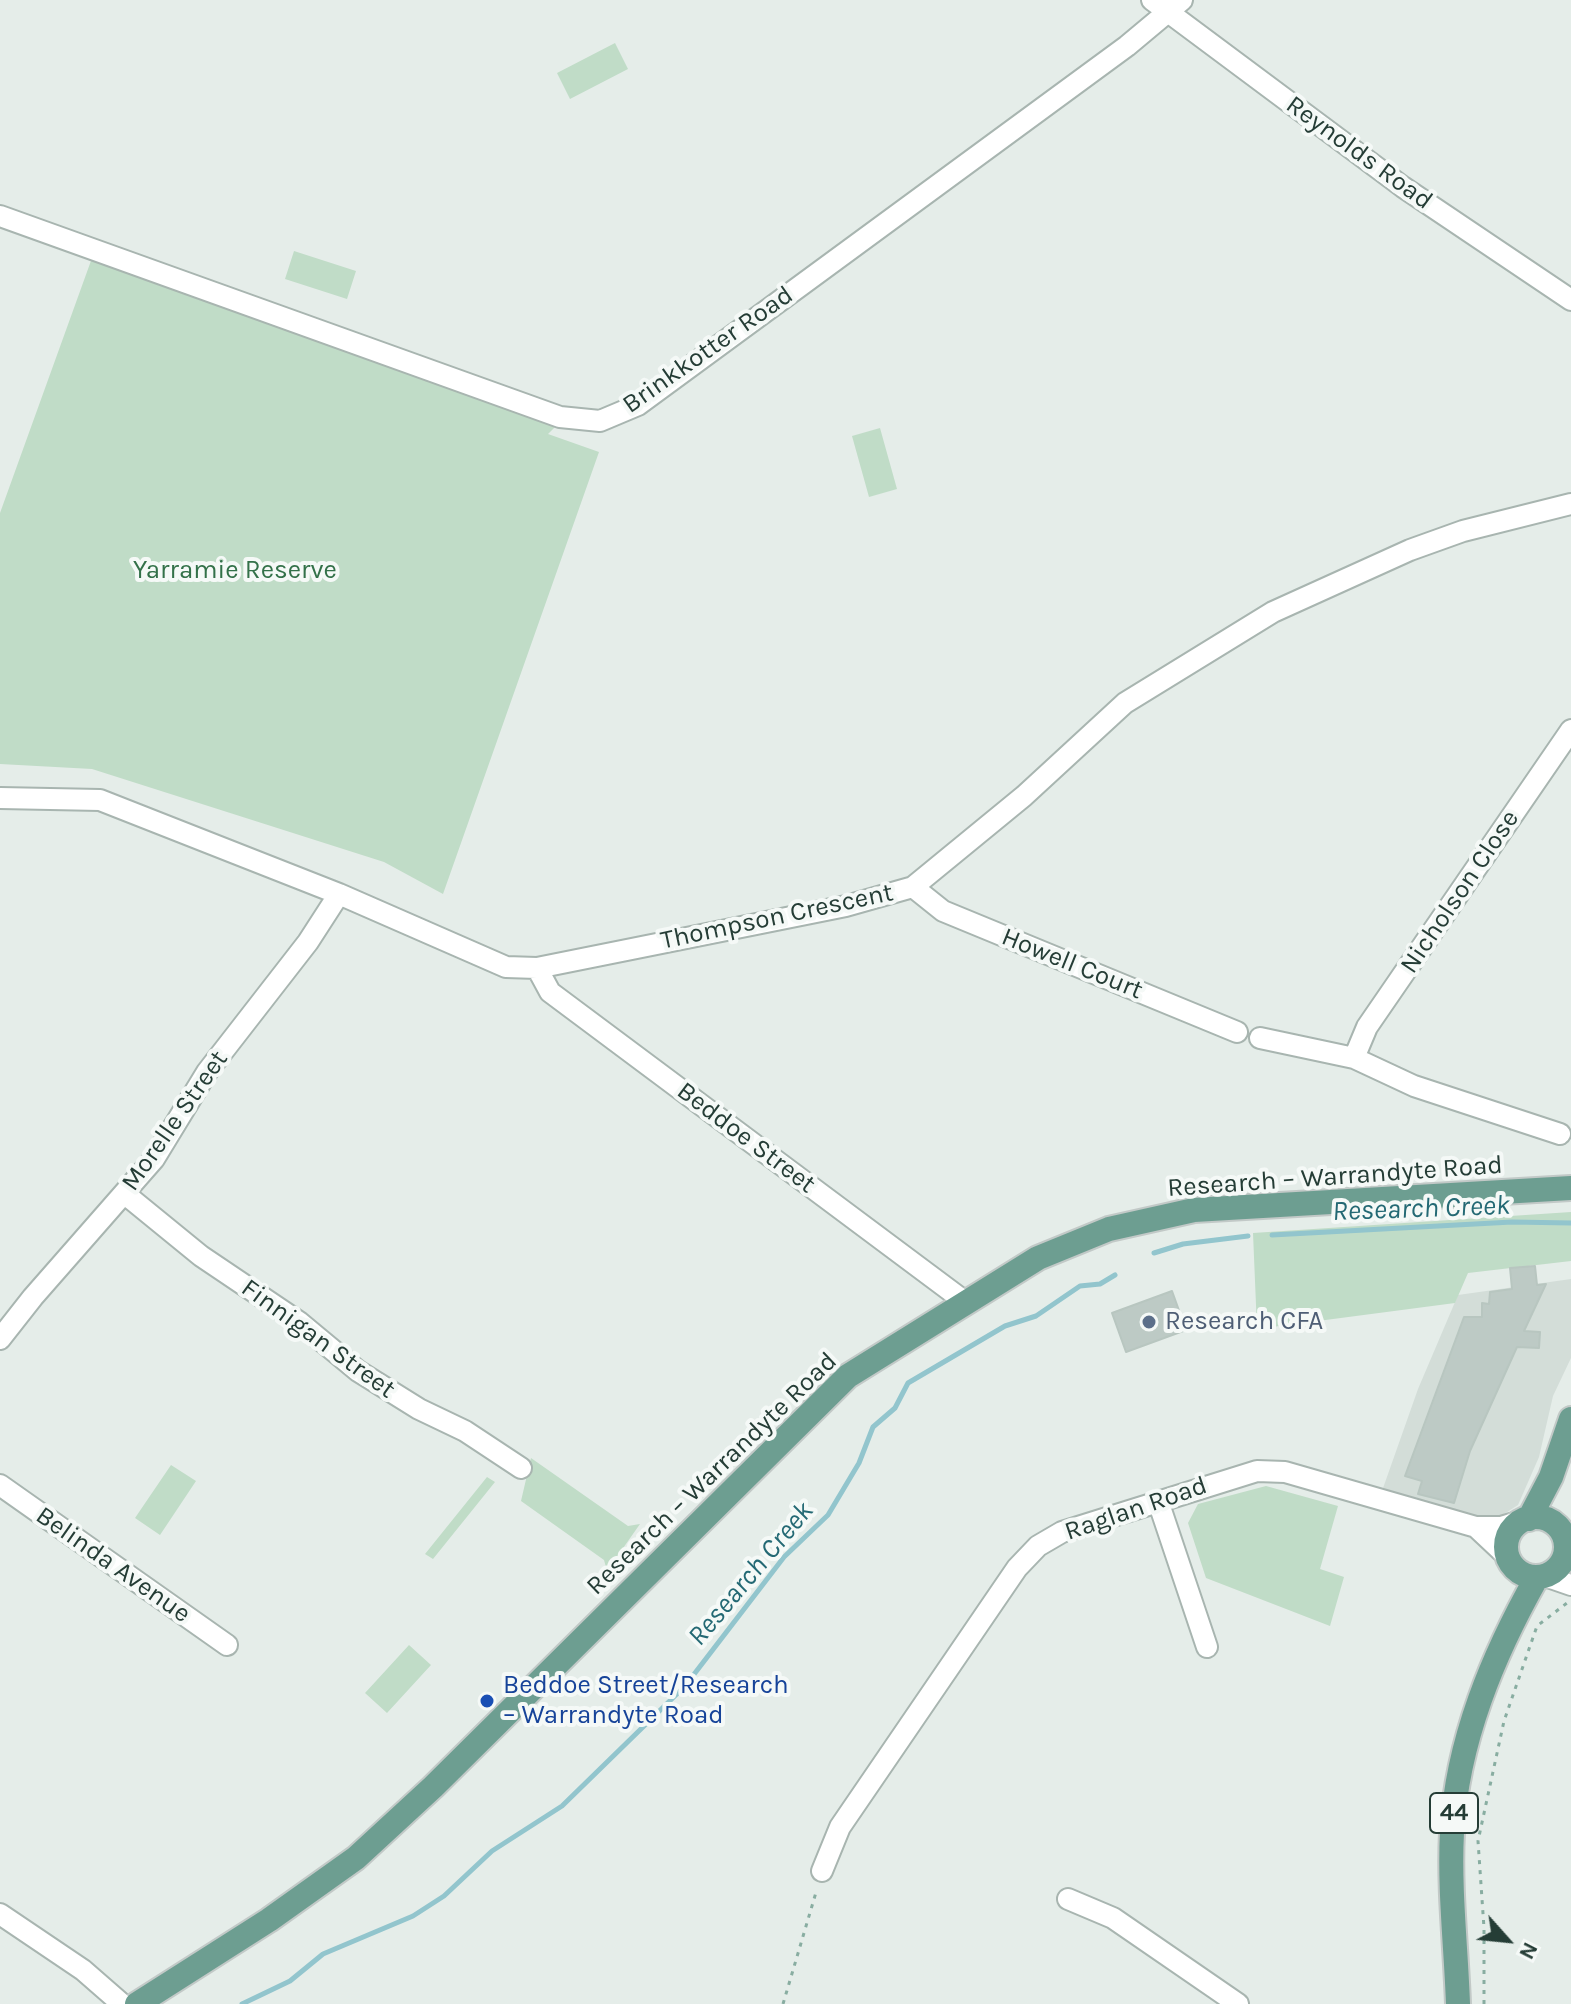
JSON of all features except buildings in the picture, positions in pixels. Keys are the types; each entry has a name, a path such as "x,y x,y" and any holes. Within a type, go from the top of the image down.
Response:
{"main road":[{"name":"Research – Warrandyte Road","path":"137,2004 269,1920 356,1858 477,1744 848,1376 964,1301 1038,1258 1109,1229 1194,1210 1571,1188"},
{"path":"1506,1630 1511,1562 1507,1541 1527,1519 1559,1456 1571,1419"},
{"path":"1506,1630 1541,1576 1564,1559 1566,1543 1557,1494 1559,1456"},
{"path":"1527,1519 1545,1519 1566,1543"},
{"path":"1511,1562 1541,1576"},
{"name":"44","path":"1458,2004 1452,1854 1457,1789 1471,1727 1506,1630"}],"street":[{"name":"Brinkkotter Road","path":"0,216 560,417 600,421 638,405 1167,4"},
{"name":"Reynolds Road","path":"1167,4 1403,187 1571,300"},
{"name":"Thompson Crescent","path":"0,798 100,800 339,894 506,967 537,968 846,906 913,887 1024,796 1125,703 1273,612 1410,550 1463,531 1571,504"},
{"name":"Nicholson Close","path":"1354,1058 1367,1027 1571,730"},
{"name":"Howell Court","path":"913,887 943,911 1237,1032"},
{"name":"Morelle Street","path":"0,1339 154,1159 207,1072 308,942 339,894"},
{"name":"Beddoe Street","path":"537,968 550,992 964,1301"},
{"path":"1260,1038 1354,1058 1414,1086 1560,1134"},
{"name":"Finnigan Street","path":"125,1194 201,1256 299,1322 358,1371 419,1409 465,1431 521,1468"},
{"name":"Raglan Road","path":"822,1871 840,1827 1017,1568 1038,1546 1062,1532 1234,1475 1257,1471 1285,1472 1476,1527 1501,1527 1527,1519"},
{"name":"Belinda Avenue","path":"0,1485 227,1645"},
{"path":"1158,1501 1207,1647"},
{"name":"Raglan Road","path":"1476,1527 1511,1562"},
{"path":"1541,1576 1571,1585"},
{"path":"1068,1899 1113,1918 1238,2004"},
{"path":"0,1914 83,1970 122,2004"}],"path":[{"path":"1484,2004 1484,1928 1478,1841 1481,1826 1504,1721 1537,1626 1571,1600"},
{"path":"783,2004 822,1871"}],"shaded area":[{"path":"1571,1279 1571,1358 1553,1396 1539,1457 1518,1505 1493,1521 1382,1491 1418,1389 1458,1295"}],"green space":[{"path":"615,43 628,69 570,99 557,73"},
{"path":"294,251 356,271 347,299 285,279"},
{"name":"Yarramie Reserve","path":"92,258 557,425 548,434 599,452 443,894 384,862 92,769 0,764 0,513"},
{"path":"880,428 897,489 869,497 852,436"},
{"path":"1571,1212 1571,1261 1468,1273 1455,1303 1257,1329 1253,1233"},
{"path":"531,1458 628,1526 640,1524 607,1571 604,1560 521,1501"},
{"path":"171,1465 196,1481 160,1535 135,1518"},
{"path":"487,1477 495,1482 433,1559 425,1554"},
{"path":"1266,1486 1338,1506 1320,1569 1344,1577 1330,1626 1206,1578 1188,1523 1198,1504"},
{"path":"409,1645 431,1665 387,1713 365,1693"}],"waterway":[{"name":"Research Creek","path":"1272,1235 1512,1222 1571,1223"},
{"name":"Research Creek","path":"1154,1253 1183,1244 1248,1236"},
{"name":"Research Creek","path":"242,2004 290,1981 323,1954 413,1916 444,1896 492,1851 562,1806 685,1686 784,1557 828,1515 859,1463 873,1427 895,1408 908,1383 1005,1326 1036,1316 1080,1286 1100,1284 1115,1275"}],"place":[{"name":"Research CFA","path":"1149,1322"},
{"name":"Beddoe Street/Research – Warrandyte Road","path":"487,1701"}]}
